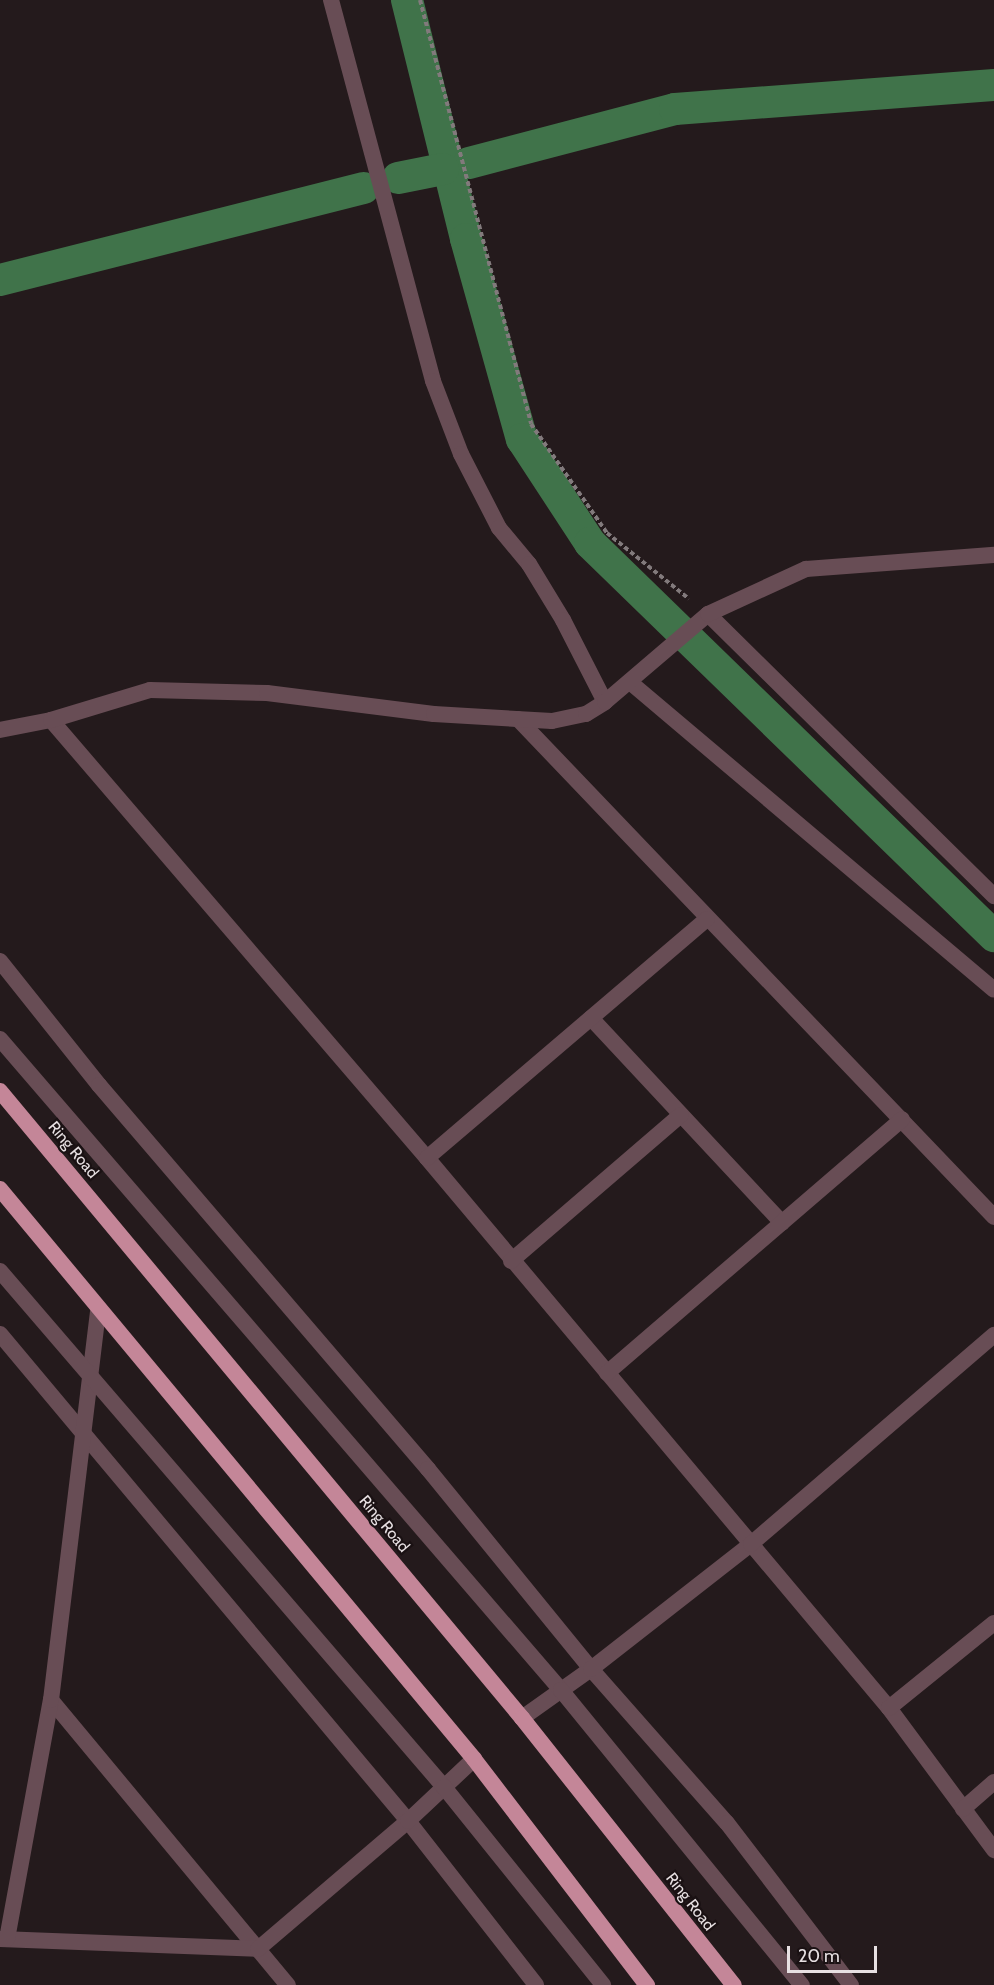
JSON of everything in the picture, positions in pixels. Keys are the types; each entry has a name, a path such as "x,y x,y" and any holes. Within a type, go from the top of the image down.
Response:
{"highway":[{"name":"Ring Road","path":"0,1091 522,1718 734,1985"},
{"path":"0,1189 474,1759 647,1985"}],"street":[{"path":"331,0 434,381 457,443 499,528 529,564 563,620 605,702"},
{"path":"0,730 51,720 150,690 267,693 434,714 552,721 586,714 605,702 631,683 693,625 708,614 806,569 994,555"},
{"path":"708,614 994,896"},
{"path":"631,683 994,990"},
{"path":"518,719 994,1217"},
{"path":"51,720 427,1158 889,1708 994,1850"},
{"path":"427,1158 707,919"},
{"path":"0,961 99,1085 428,1469 591,1669 727,1823 851,1985"},
{"path":"591,1018 782,1223"},
{"path":"0,1039 561,1690 802,1985"},
{"path":"511,1260 681,1115"},
{"path":"607,1373 902,1119"},
{"path":"0,1271 444,1787 603,1985"},
{"path":"98,1309 51,1700 4,1939 258,1949 408,1821 474,1759"},
{"path":"0,1334 408,1821 536,1985"},
{"path":"522,1718 591,1669 751,1544 994,1335"},
{"path":"889,1708 994,1623"},
{"path":"51,1700 288,1985"},
{"path":"963,1809 994,1782"}],"path":[{"path":"420,0 531,424 607,533 708,614"}],"waterway":[{"path":"407,0 466,239 522,439 590,543 994,936"},
{"path":"469,163 675,109 994,85"},
{"path":"398,178 443,169"},
{"path":"0,280 364,188"}]}
